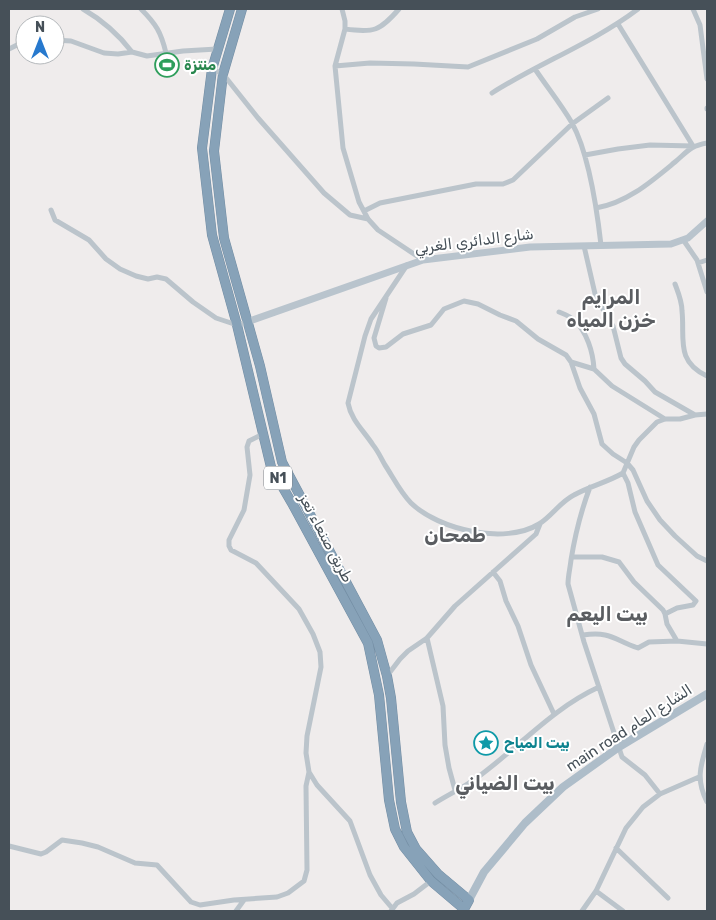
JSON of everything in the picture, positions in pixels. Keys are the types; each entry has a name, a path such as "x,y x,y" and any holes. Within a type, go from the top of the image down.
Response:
{"highway":[{"name":"طريق صنعاء تعز","path":"230,9 212,68 202,148 212,235 237,325 271,467 294,505 368,643 376,678 389,800 395,829 404,847 431,881 464,910 469,900 438,874 416,849 407,832 401,802 388,676 377,640 282,462 260,366 224,238 214,151 223,74 242,9"},
{"path":"376,678 388,676"}],"main road":[{"name":"main road الشارع العام","path":"469,900 484,872 525,823 563,786 619,748 707,694"}],"street":[{"path":"83,9 97,17 119,36 132,52"},
{"path":"141,9 157,26 162,36 166,53"},
{"path":"342,9 345,29 335,66 342,148 359,202 368,219 378,230 424,260"},
{"path":"345,29 366,32 378,29 399,9"},
{"path":"335,66 414,64 468,67 537,39 575,17 598,9"},
{"path":"492,94 519,76 618,24 638,9"},
{"path":"694,9 700,24 707,79"},
{"path":"618,24 693,146"},
{"path":"65,41 104,53 132,52 147,56 217,49"},
{"path":"212,68 223,74 258,118 324,193 350,215 368,219"},
{"path":"535,69 572,124 585,155 596,208 601,245"},
{"path":"364,211 380,203 476,184 503,184 513,180 572,124 608,98"},
{"path":"585,155 650,145 693,146 707,143"},
{"path":"596,208 610,206 629,197 693,146"},
{"path":"51,210 55,220 90,240 106,259 120,269 148,279 157,276 166,279 193,302 216,318 237,325 247,322"},
{"path":"707,221 684,241 698,263 707,292"},
{"name":"شارع الدائري الغربي","path":"247,322 408,264 424,260 530,247 671,244 684,241"},
{"path":"584,246 596,298 612,326 621,358 625,364 656,392 695,415"},
{"path":"698,263 707,260"},
{"path":"408,264 374,313 364,336 348,403 350,413 373,444 403,494 425,514 438,521 482,533 505,534 540,524 562,503 590,487 623,473 631,453 639,440 657,422 665,418"},
{"path":"675,284 682,311 682,342 685,356 698,370 707,376"},
{"path":"386,298 374,338 376,346 379,348 386,347 409,331 431,324 444,310 458,303 471,302 516,321 531,334 566,355 572,362 580,388 598,425 602,444 627,464 636,475 647,501 660,520 682,543 697,556 707,561"},
{"path":"559,312 575,321 586,336 592,354 594,369"},
{"path":"572,362 594,369 612,386 665,418 680,419 707,414"},
{"path":"9,846 42,854 62,840 98,847 135,863 157,865 191,902 200,905 277,897 288,893 304,881 307,870 306,786 309,772 306,736 321,666 320,652 299,609 256,563 238,555 229,546 229,540 244,510 248,491 250,475 249,441 263,434"},
{"path":"623,473 628,483 635,512 658,565 696,601 694,605 668,611 665,614"},
{"path":"590,487 581,512 568,584 622,757 644,775 660,794"},
{"path":"388,676 408,651 427,638 455,606 536,534 540,524"},
{"path":"572,557 602,557 620,562 634,582 663,610 667,624 677,641"},
{"path":"493,572 500,581 531,665 554,714"},
{"path":"583,635 602,634 613,636 638,648 649,642 677,641 707,644"},
{"path":"427,638 443,706 449,768 455,790"},
{"path":"435,803 476,778 554,714 582,695 600,688"},
{"path":"707,744 699,776 702,791 707,802"},
{"path":"309,772 317,785 350,821 370,875 391,910 397,903 414,894 431,881"},
{"path":"582,911 596,891 626,828 643,807 660,794 699,776"},
{"path":"616,848 668,898"},
{"path":"596,891 623,911"},
{"path":"236,911 244,900"}],"place":[{"name":"منتزة","path":"167,65"},
{"name":"بيت المياح","path":"486,743"}],"district":[{"name":"المرايم خزن المياه","path":"611,308"},
{"name":"طمحان","path":"455,535"},
{"name":"بيت اليعم","path":"607,614"},
{"name":"بيت الضياني","path":"505,783"}]}
